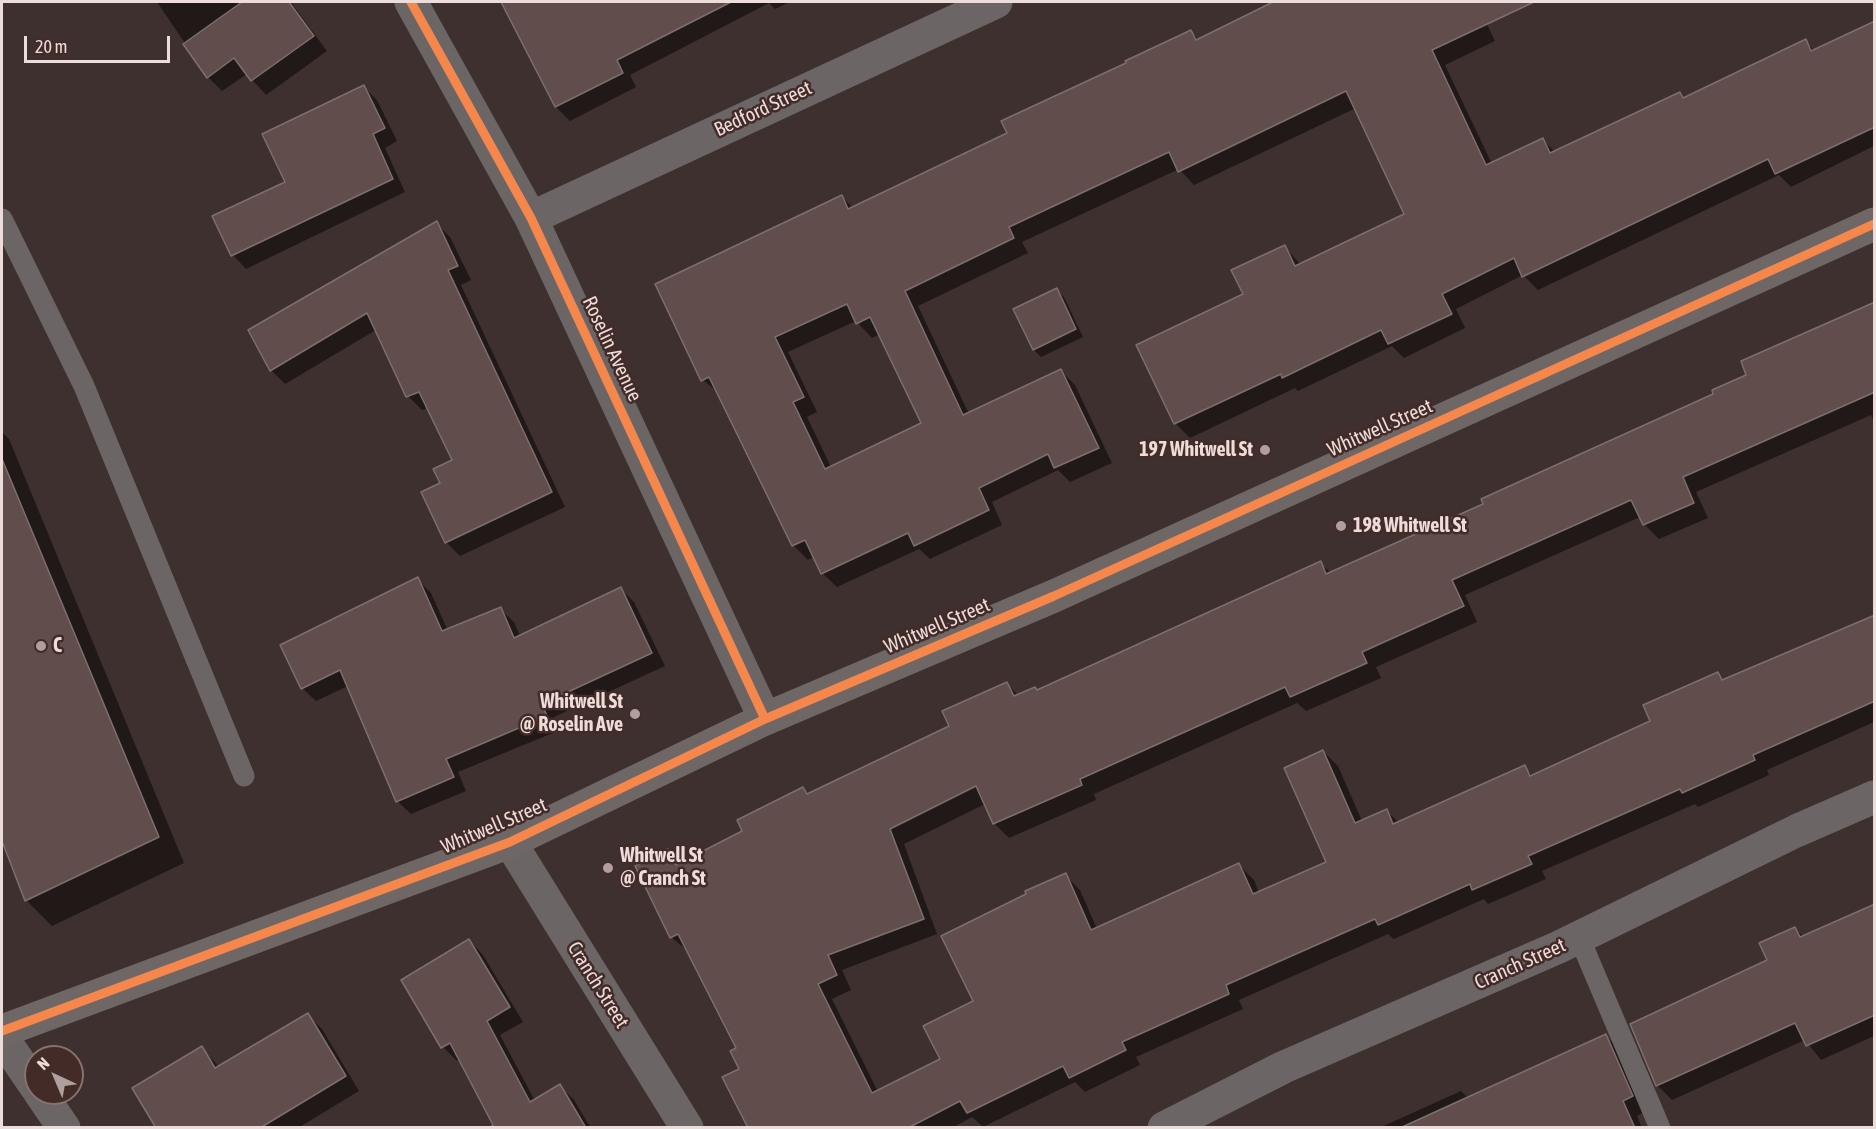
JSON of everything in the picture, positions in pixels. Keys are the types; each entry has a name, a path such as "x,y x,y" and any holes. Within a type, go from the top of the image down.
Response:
{"street":[{"name":"Roselin Avenue","path":"411,2 531,218 765,718"},
{"name":"Bedford Street","path":"531,218 996,2"},
{"name":"Whitwell Street","path":"2,1031 510,842 765,718 1054,596 1875,224"},
{"name":"Cranch Street","path":"1164,1128 1284,1067 1579,937 1796,831 1875,797"},
{"name":"Cranch Street","path":"510,842 687,1128"},
{"path":"2,1037 24,1069"},
{"path":"48,1105 64,1128"}],"lane":[{"path":"2,219 84,386 244,776"},
{"path":"1579,937 1660,1128"}],"building":[{"path":"242,2 289,2 314,36 251,81 234,58 207,78 183,44"},
{"path":"501,2 731,2 617,60 623,73 555,107"},
{"path":"1273,2 1534,2 1432,50 1486,165 1543,138 1550,153 1680,92 1683,98 1806,39 1811,51 1875,21 1875,127 1775,174 1768,159 1522,277 1514,258 1442,294 1452,314 1388,344 1381,330 1282,378 1281,374 1174,424 1136,345 1243,294 1231,270 1285,245 1295,266 1404,214 1346,91 1178,172 1169,152 1009,227 1014,238 905,291 963,415 1061,369 1099,448 1054,468 1048,454 979,488 989,510 914,546 908,533 821,574 805,540 792,546 709,377 701,381 655,284 842,195 848,209 1007,133 1001,121 1191,30 1196,40","holes":["847,304 856,324 870,317 921,423 825,469 793,402 804,397 775,337"]},
{"path":"364,85 385,128 373,134 393,179 231,256 212,216 285,182 262,134"},
{"path":"437,221 458,266 448,270 552,492 445,543 421,492 440,483 433,469 452,460 419,392 406,397 367,313 270,371 248,330"},
{"path":"1057,288 1076,329 1033,350 1013,309"},
{"path":"1875,302 1875,392 1683,477 1694,503 1643,525 1631,500 1452,580 1464,606 1362,652 1367,663 1290,697 1285,687 1080,779 1082,785 993,824 976,786 890,829 924,919 828,955 837,975 818,984 872,1093 940,1059 923,1026 973,1001 941,936 1026,894 1025,891 1066,873 1091,930 1239,863 1253,894 1326,862 1284,768 1323,750 1355,823 1387,809 1393,824 1525,765 1530,776 1650,721 1643,705 1718,672 1722,680 1875,615 1875,701 1753,755 1755,760 1682,793 1680,789 1528,856 1532,864 1472,890 1470,884 1378,925 1375,919 1226,985 1229,994 1122,1042 1126,1050 1069,1078 1063,1066 967,1113 960,1101 908,1128 748,1128 722,1077 739,1069 730,1051 736,1048 678,934 670,938 635,866 668,849 676,865 742,831 737,820 803,787 807,794 949,726 942,711 1007,682 1014,696 1035,687 1037,690 1321,561 1326,574 1483,504 1481,499 1713,394 1712,390 1746,375 1741,361"},
{"name":"C","path":"2,459 159,837 25,901 2,841"},
{"path":"418,577 442,631 501,607 514,638 621,587 652,653 542,704 547,716 446,759 454,777 396,802 340,670 301,689 280,645"},
{"path":"1875,904 1875,1015 1806,1046 1795,1023 1656,1086 1630,1024 1767,960 1759,943 1795,927 1800,937"},
{"path":"469,939 510,1007 487,1021 530,1102 560,1084 586,1128 489,1128 493,1125 450,1043 441,1048 401,980"},
{"path":"308,1013 346,1076 260,1128 156,1128 132,1088 202,1046 215,1068"},
{"path":"1606,1034 1633,1096 1623,1101 1635,1128 1400,1128"}],"cycle path":[{"path":"411,2 531,218 765,719"},
{"path":"2,1031 510,842 765,719 1054,596 1874,224"}],"place":[{"name":"197 Whitwell St","path":"1265,450"},
{"name":"198 Whitwell St","path":"1341,526"},
{"name":"C","path":"41,646"},
{"name":"Whitwell St @ Roselin Ave","path":"635,714"},
{"name":"Whitwell St @ Cranch St","path":"608,868"}]}
